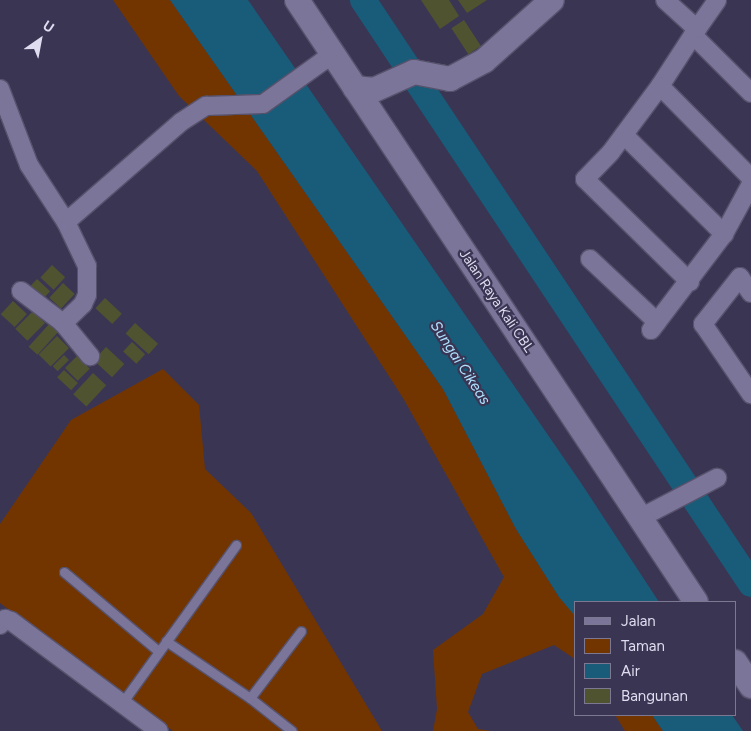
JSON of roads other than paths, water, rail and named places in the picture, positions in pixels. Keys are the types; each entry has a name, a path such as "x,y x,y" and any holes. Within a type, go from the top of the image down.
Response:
{"main road":[{"name":"Jalan Raya Kali CBL","path":"296,0 329,59 355,88 695,601"},
{"path":"355,88 374,90 414,72 450,79 484,61 552,0"},
{"path":"736,664 751,686"}],"street":[{"path":"665,0 751,93"},
{"path":"690,282 585,179 624,135 660,86 717,0"},
{"path":"66,222 181,122 206,106 263,104 329,59"},
{"path":"660,86 751,178"},
{"path":"0,89 29,164 66,222 87,266 87,295 83,304 63,323"},
{"path":"624,135 724,234"},
{"path":"590,259 654,326 690,282 724,234 751,184"},
{"path":"751,293 740,277 703,324 751,394"},
{"path":"21,291 63,323 90,356"},
{"path":"640,518 682,498 717,478"},
{"path":"0,625 5,620 11,620 159,731"}],"lane":[{"path":"122,703 236,545"},
{"path":"64,572 158,651"},
{"path":"250,698 301,631"},
{"path":"166,641 250,698 292,731"}],"water":[{"name":"Sungai Cikeas","path":"170,0 248,0 581,483 658,601 574,601 574,615 559,597 516,529 443,389"},
{"path":"653,716 733,716 743,731 663,731"}],"waterway":[{"path":"363,0 751,584"}]}
